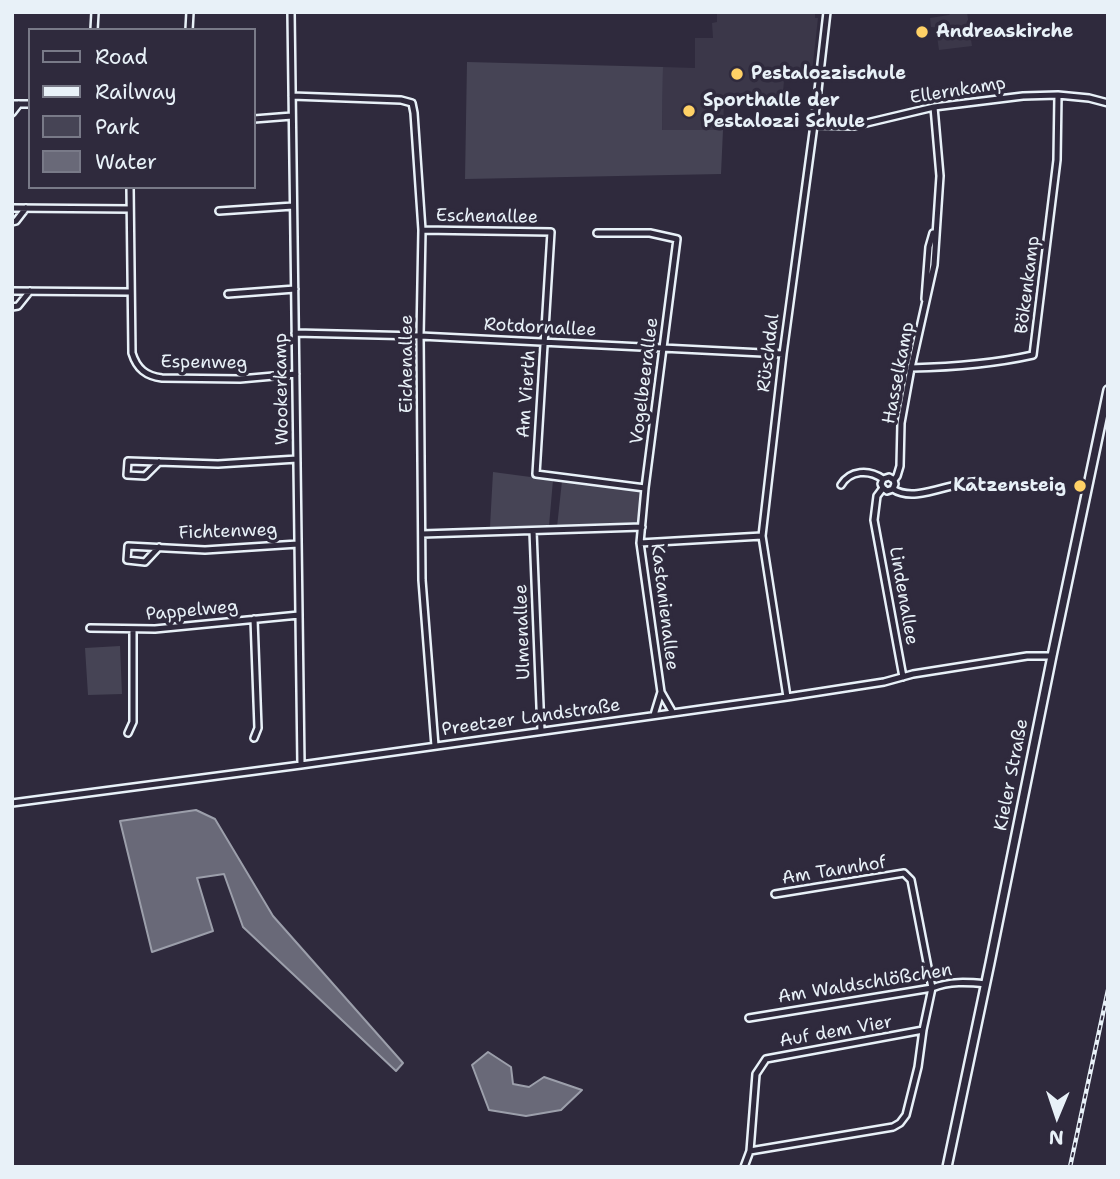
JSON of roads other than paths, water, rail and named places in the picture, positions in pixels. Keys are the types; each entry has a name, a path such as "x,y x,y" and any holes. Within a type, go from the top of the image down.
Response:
{"main road":[{"name":"Kieler Straße","path":"947,1167 1108,390"}],"street":[{"name":"Wookerkamp","path":"291,12 301,765"},
{"name":"Rüschdal","path":"787,696 762,536 827,12"},
{"name":"Ellernkamp","path":"814,125 854,127 934,107 1023,96 1058,95 1108,103"},
{"name":"Bökenkamp","path":"911,368 950,368 1033,355 1057,160 1058,95"},
{"name":"Eichenallee","path":"292,96 401,100 412,103 422,230 422,580 435,746"},
{"path":"12,113 16,104"},
{"name":"Hasselkamp","path":"894,480 900,466 901,424 911,368 934,265 940,176 934,107"},
{"path":"256,119 292,116"},
{"path":"12,291 131,292 130,189"},
{"path":"219,211 293,206"},
{"path":"12,208 130,209"},
{"path":"12,222 16,221 26,208"},
{"name":"Eschenallee","path":"422,230 551,232"},
{"name":"Am Vierth","path":"551,232 536,474 645,488"},
{"name":"Vogelbeerallee","path":"597,233 650,233 677,239 642,527"},
{"path":"228,294 295,289"},
{"path":"12,307 18,306 30,291"},
{"name":"Espenweg","path":"131,292 132,353 135,362 145,373 152,376 240,379 296,374"},
{"name":"Rotdornallee","path":"295,333 420,336 783,354"},
{"path":"159,462 145,476 127,475 128,461 159,462 218,464 297,459"},
{"path":"841,485 846,477 854,474 876,474 883,479"},
{"path":"883,479 889,477 894,480 893,489"},
{"path":"883,479 883,488 900,493 935,491 972,482 984,483"},
{"name":"Lindenallee","path":"883,488 877,496 874,520 903,677"},
{"path":"422,534 642,527"},
{"name":"Kastanienallee","path":"642,527 640,543 661,692 674,713"},
{"name":"Ulmenallee","path":"533,531 541,732"},
{"path":"640,543 762,536"},
{"name":"Fichtenweg","path":"159,547 145,562 127,560 128,545 159,547 205,550 298,544"},
{"name":"Pappelweg","path":"90,628 177,628 299,615"},
{"name":"Pappelweg","path":"254,620 257,727 254,738"},
{"name":"Pappelweg","path":"128,733 133,722 133,630"},
{"name":"Preetzer Landstraße","path":"12,803 541,732 884,682 913,674 1027,656 1052,656"},
{"name":"Kastanienallee","path":"654,715 661,692"},
{"name":"Am Tannhof","path":"775,894 904,873 911,880 932,988"},
{"name":"Am Waldschlößchen","path":"749,1018 943,984 986,984"},
{"path":"750,1151 893,1127 900,1123 906,1115 918,1067 932,988"},
{"name":"Auf dem Vier","path":"744,1167 750,1151 756,1074 766,1059 923,1031"}],"water":[{"path":"196,810 215,819 273,916 403,1063 396,1071 243,927 224,874 197,878 213,931 152,952 120,821"},
{"path":"488,1052 511,1067 513,1084 529,1087 544,1077 582,1090 561,1110 526,1116 489,1110 472,1065"}],"railway":[{"path":"1070,1167 1108,990"}],"place":[{"name":"Andreaskirche","path":"922,32"},
{"name":"Pestalozzischule","path":"737,74"},
{"name":"Sporthalle der Pestalozzi Schule","path":"689,111"},
{"name":"Katzensteig","path":"1080,486"}]}
